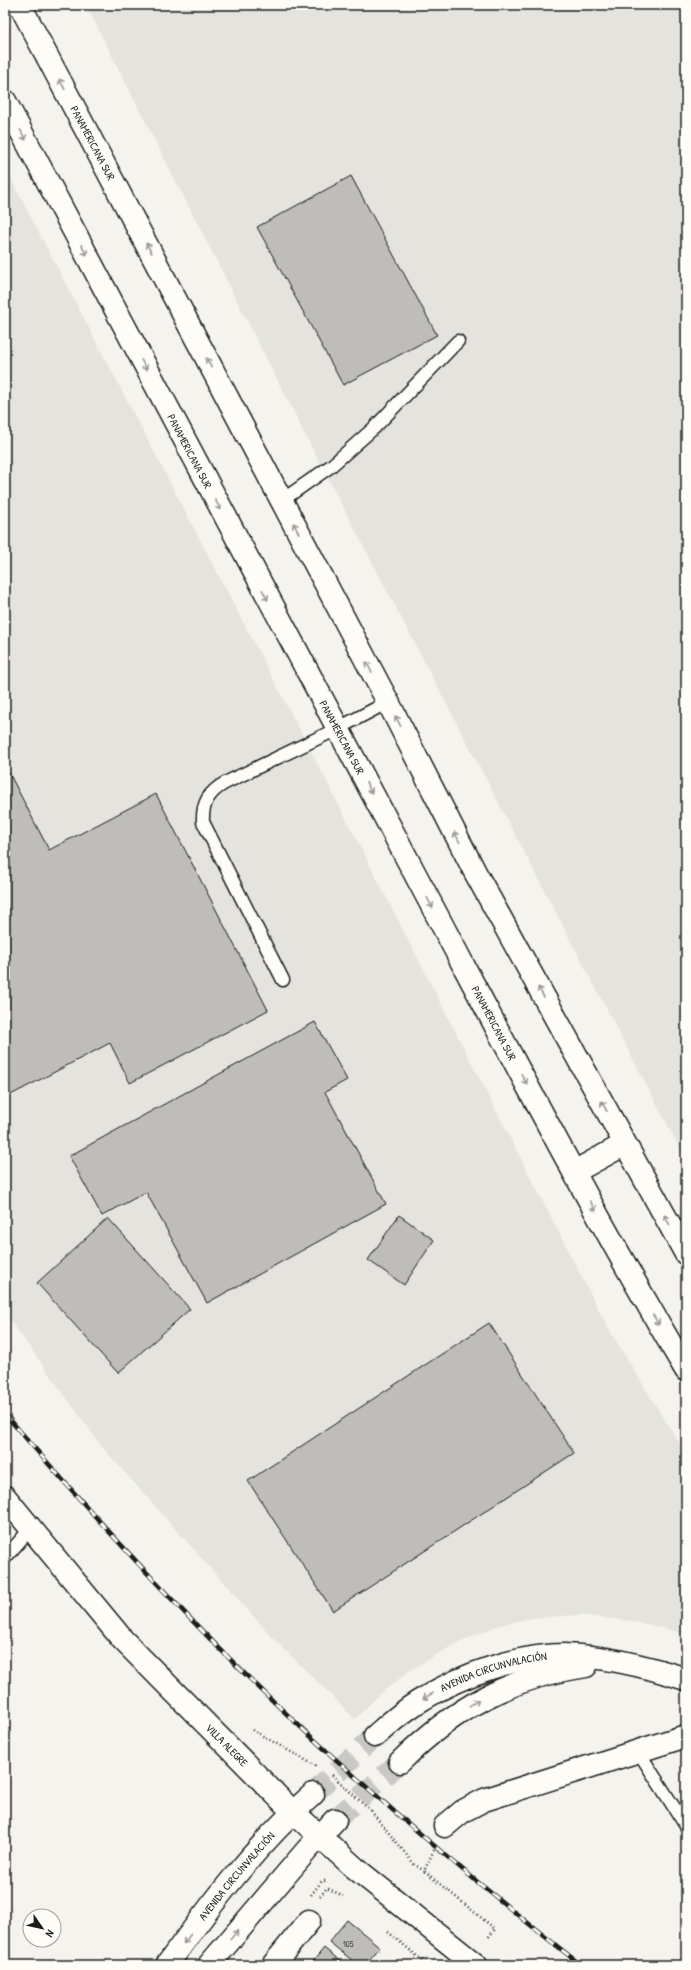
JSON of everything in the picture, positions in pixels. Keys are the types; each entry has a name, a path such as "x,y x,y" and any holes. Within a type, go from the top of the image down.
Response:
{"main road":[{"name":"PANAMERICANA SUR","path":"20,5 388,702 475,872 686,1254"},
{"name":"PANAMERICANA SUR","path":"5,101 337,729 574,1172 686,1370"},
{"path":"574,1172 624,1144"},
{"name":"VILLA ALEGRE","path":"5,1497 123,1640 293,1812 355,1868 473,1963"},
{"name":"AVENIDA CIRCUNVALACIÓN","path":"374,1736 422,1699 444,1687 498,1666 530,1658 563,1655 596,1658 646,1666 686,1678"},
{"name":"AVENIDA CIRCUNVALACIÓN","path":"400,1762 423,1739 449,1718 477,1701 507,1687 566,1669 597,1665 627,1664"},
{"path":"445,1826 462,1811 484,1800 686,1736"},
{"name":"AVENIDA CIRCUNVALACIÓN","path":"167,1965 243,1865 293,1812 313,1794"},
{"path":"209,1965 320,1835 335,1820"},
{"path":"273,1965 309,1920"}],"lane":[{"path":"281,500 331,466 374,428 458,341"},
{"path":"283,980 203,822 203,812 210,794 216,788 337,729 388,702"},
{"path":"5,1558 31,1528"},
{"path":"638,1751 686,1826"}],"path":[{"path":"332,1775 371,1811 414,1864 495,1929 473,1963"},
{"path":"424,1871 445,1826"},
{"path":"307,1899 322,1881 329,1881"},
{"path":"317,1900 327,1888 347,1898"},
{"path":"387,1931 428,1965"}],"shaded area":[{"path":"86,5 686,5 686,1160 310,444"},
{"path":"5,168 328,784 609,1330 686,1454 686,1635 664,1628 631,1621 581,1615 532,1618 500,1625 470,1637 439,1653 408,1672 380,1694 355,1719 272,1637 103,1448 5,1313"}],"building":[{"path":"351,176 437,335 343,385 257,227"},
{"path":"9,773 49,850 156,794 268,1010 130,1083 110,1043 5,1098 5,775"},
{"path":"315,1022 347,1080 325,1092 386,1204 207,1303 146,1192 102,1216 69,1156"},
{"path":"399,1215 434,1240 404,1285 368,1260"},
{"path":"108,1218 190,1309 118,1373 37,1283"},
{"path":"489,1323 574,1453 333,1611 248,1481"},
{"path":"347,1920 380,1947 365,1965 358,1965 329,1942"},
{"path":"324,1948 345,1965 310,1965"}],"tunnel":[{"path":"313,1794 375,1736"},
{"path":"335,1820 400,1762"}],"railway":[{"path":"5,1414 151,1577 211,1640 282,1710 323,1748 450,1859 581,1965"}]}
